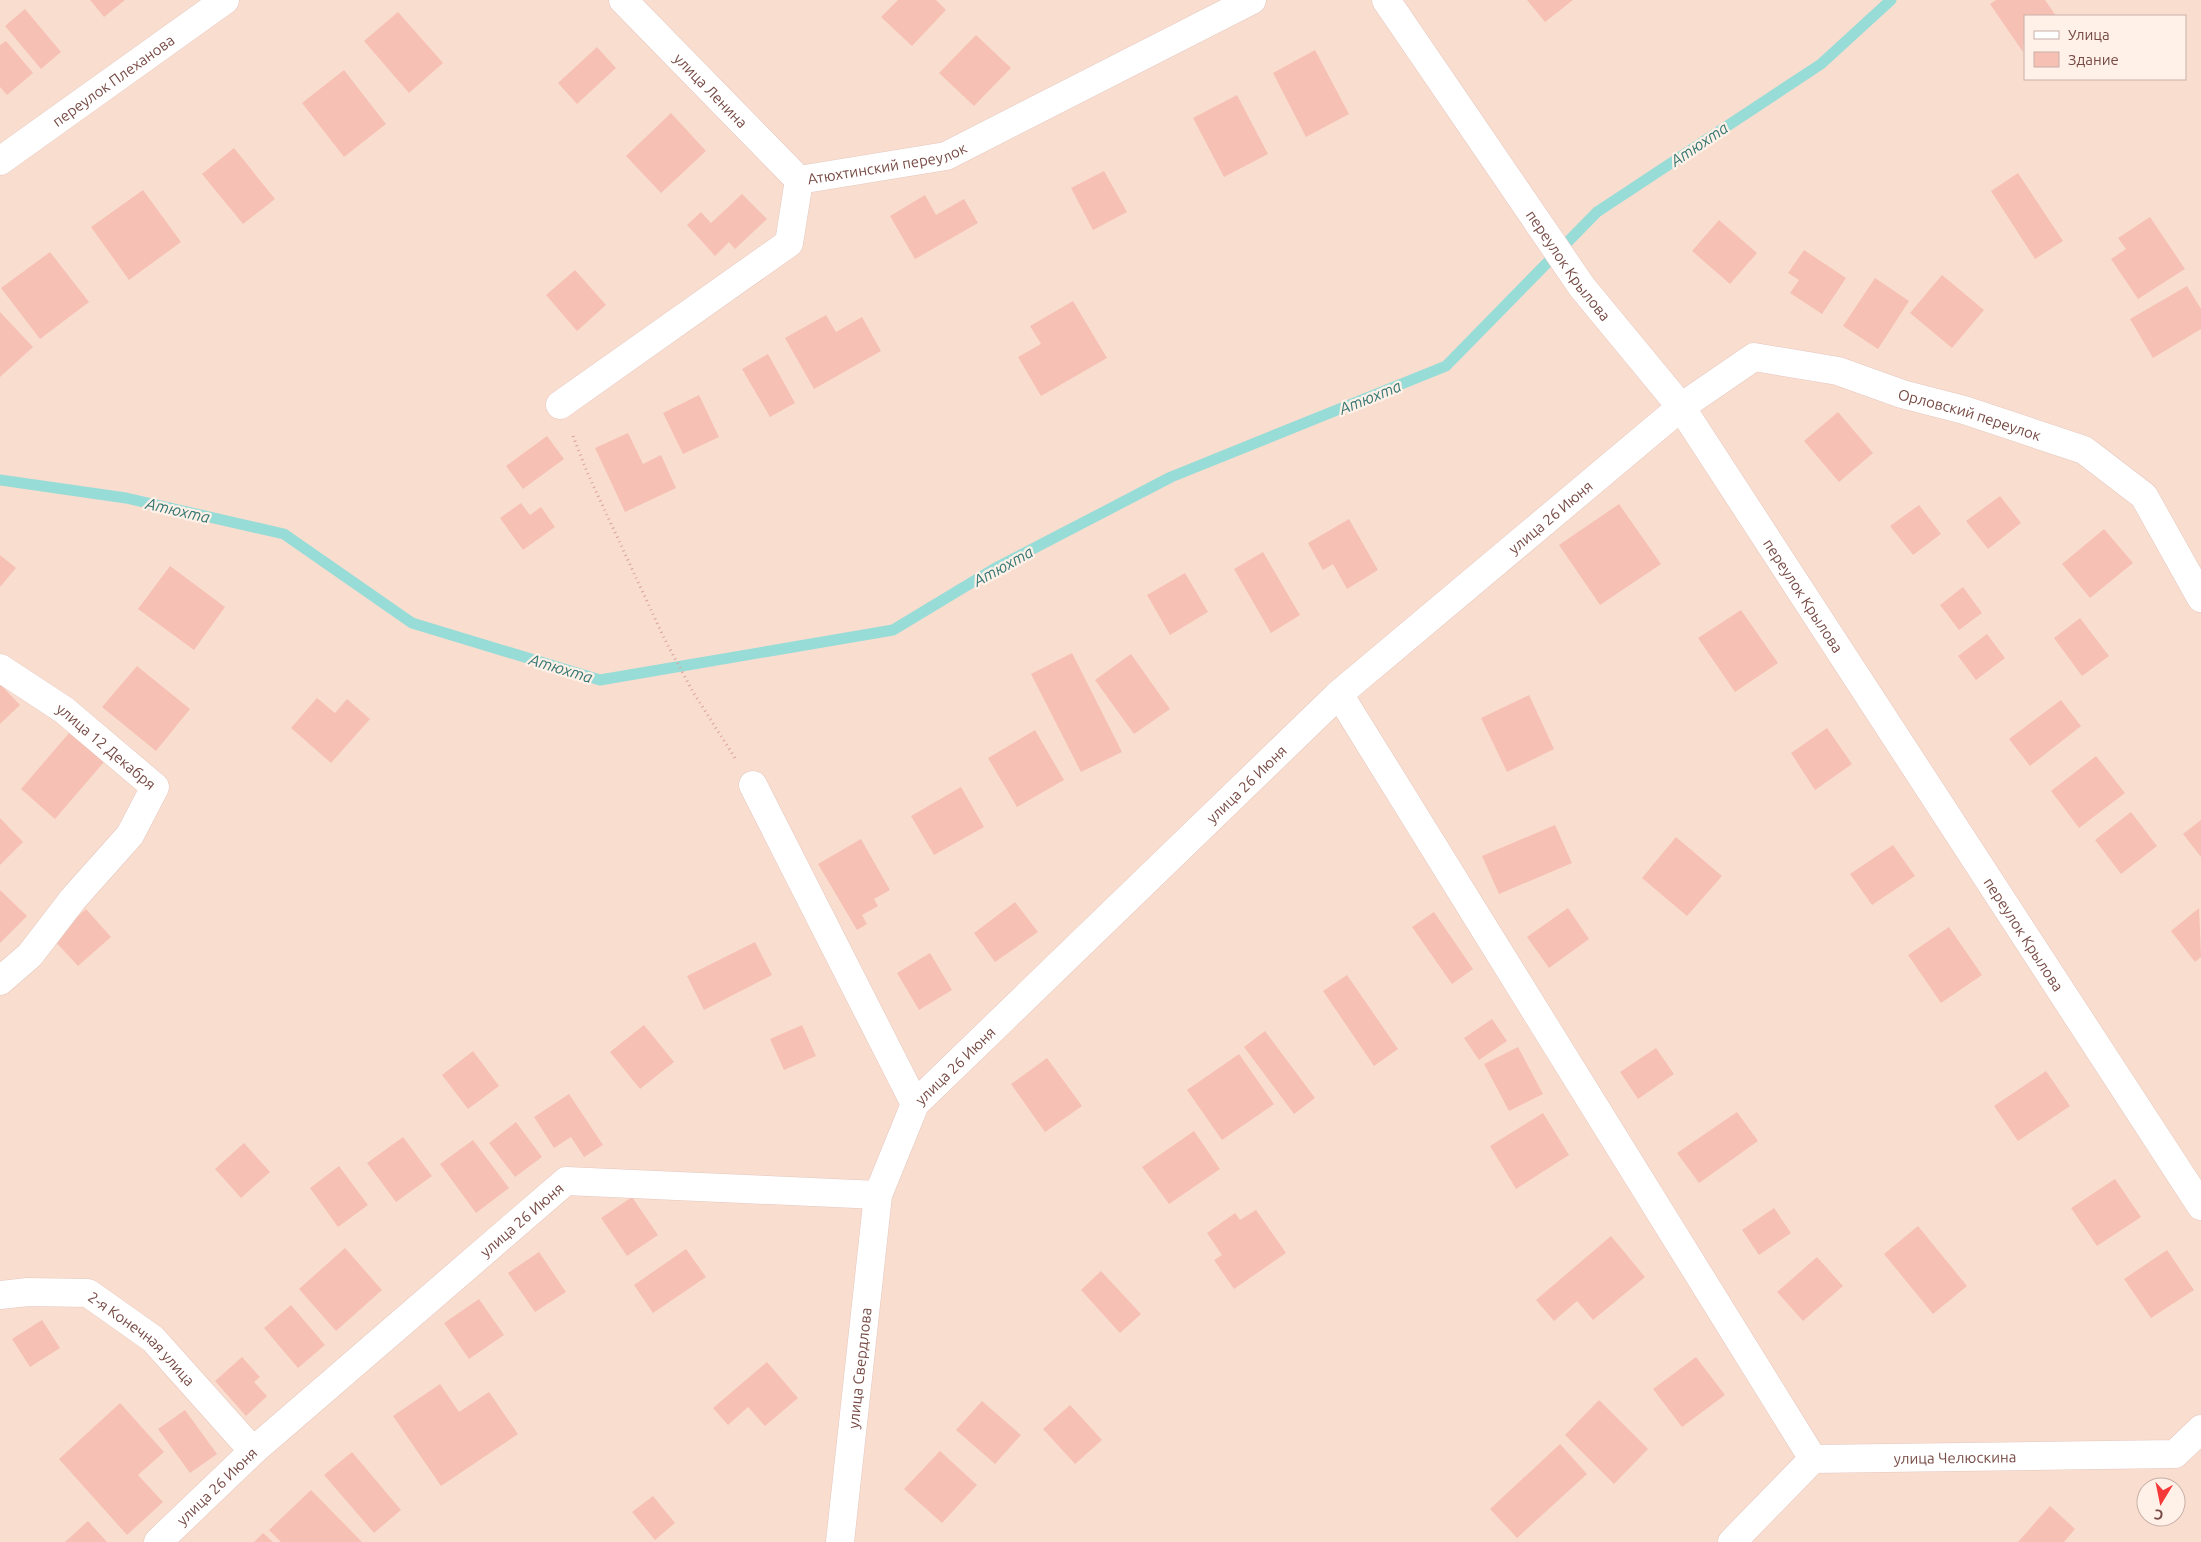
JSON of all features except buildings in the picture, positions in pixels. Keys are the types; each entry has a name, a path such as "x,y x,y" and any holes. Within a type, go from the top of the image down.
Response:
{"street":[{"name":"переулок Плеханова","path":"0,162 225,0"},
{"name":"улица Ленина","path":"624,0 799,180"},
{"name":"Атюхтинский переулок","path":"560,405 789,243 799,180 946,156 1252,0"},
{"name":"переулок Крылова","path":"1386,0 1582,287 1681,407 2201,1206"},
{"name":"Орловский переулок","path":"1681,407 1754,356 1838,371 1902,394 1964,410 2084,450 2144,496 2201,598"},
{"name":"улица 26 Июня","path":"158,1542 253,1450 566,1181 878,1195 916,1104 1338,694 1681,407"},
{"name":"улица 12 Декабря","path":"0,668 64,710 155,787 130,834 73,899 30,955 0,980"},
{"path":"1338,694 1813,1459 1732,1542"},
{"path":"753,785 916,1104"},
{"name":"улица Свердлова","path":"840,1542 878,1195"},
{"name":"2-я Конечная улица","path":"0,1294 28,1292 88,1294 153,1339 253,1450"},
{"name":"улица Челюскина","path":"1813,1459 2175,1454 2201,1429"}],"path":[{"path":"560,405 587,472 665,640 693,692 753,785"}],"shaded area":[{"path":"0,0 2201,0 2201,1542 0,1542"}],"waterway":[{"name":"Атюхта","path":"0,480 126,498 284,534 412,623 600,680 893,630 994,569 1171,477 1446,366 1597,212 1821,64 1891,0"}]}
